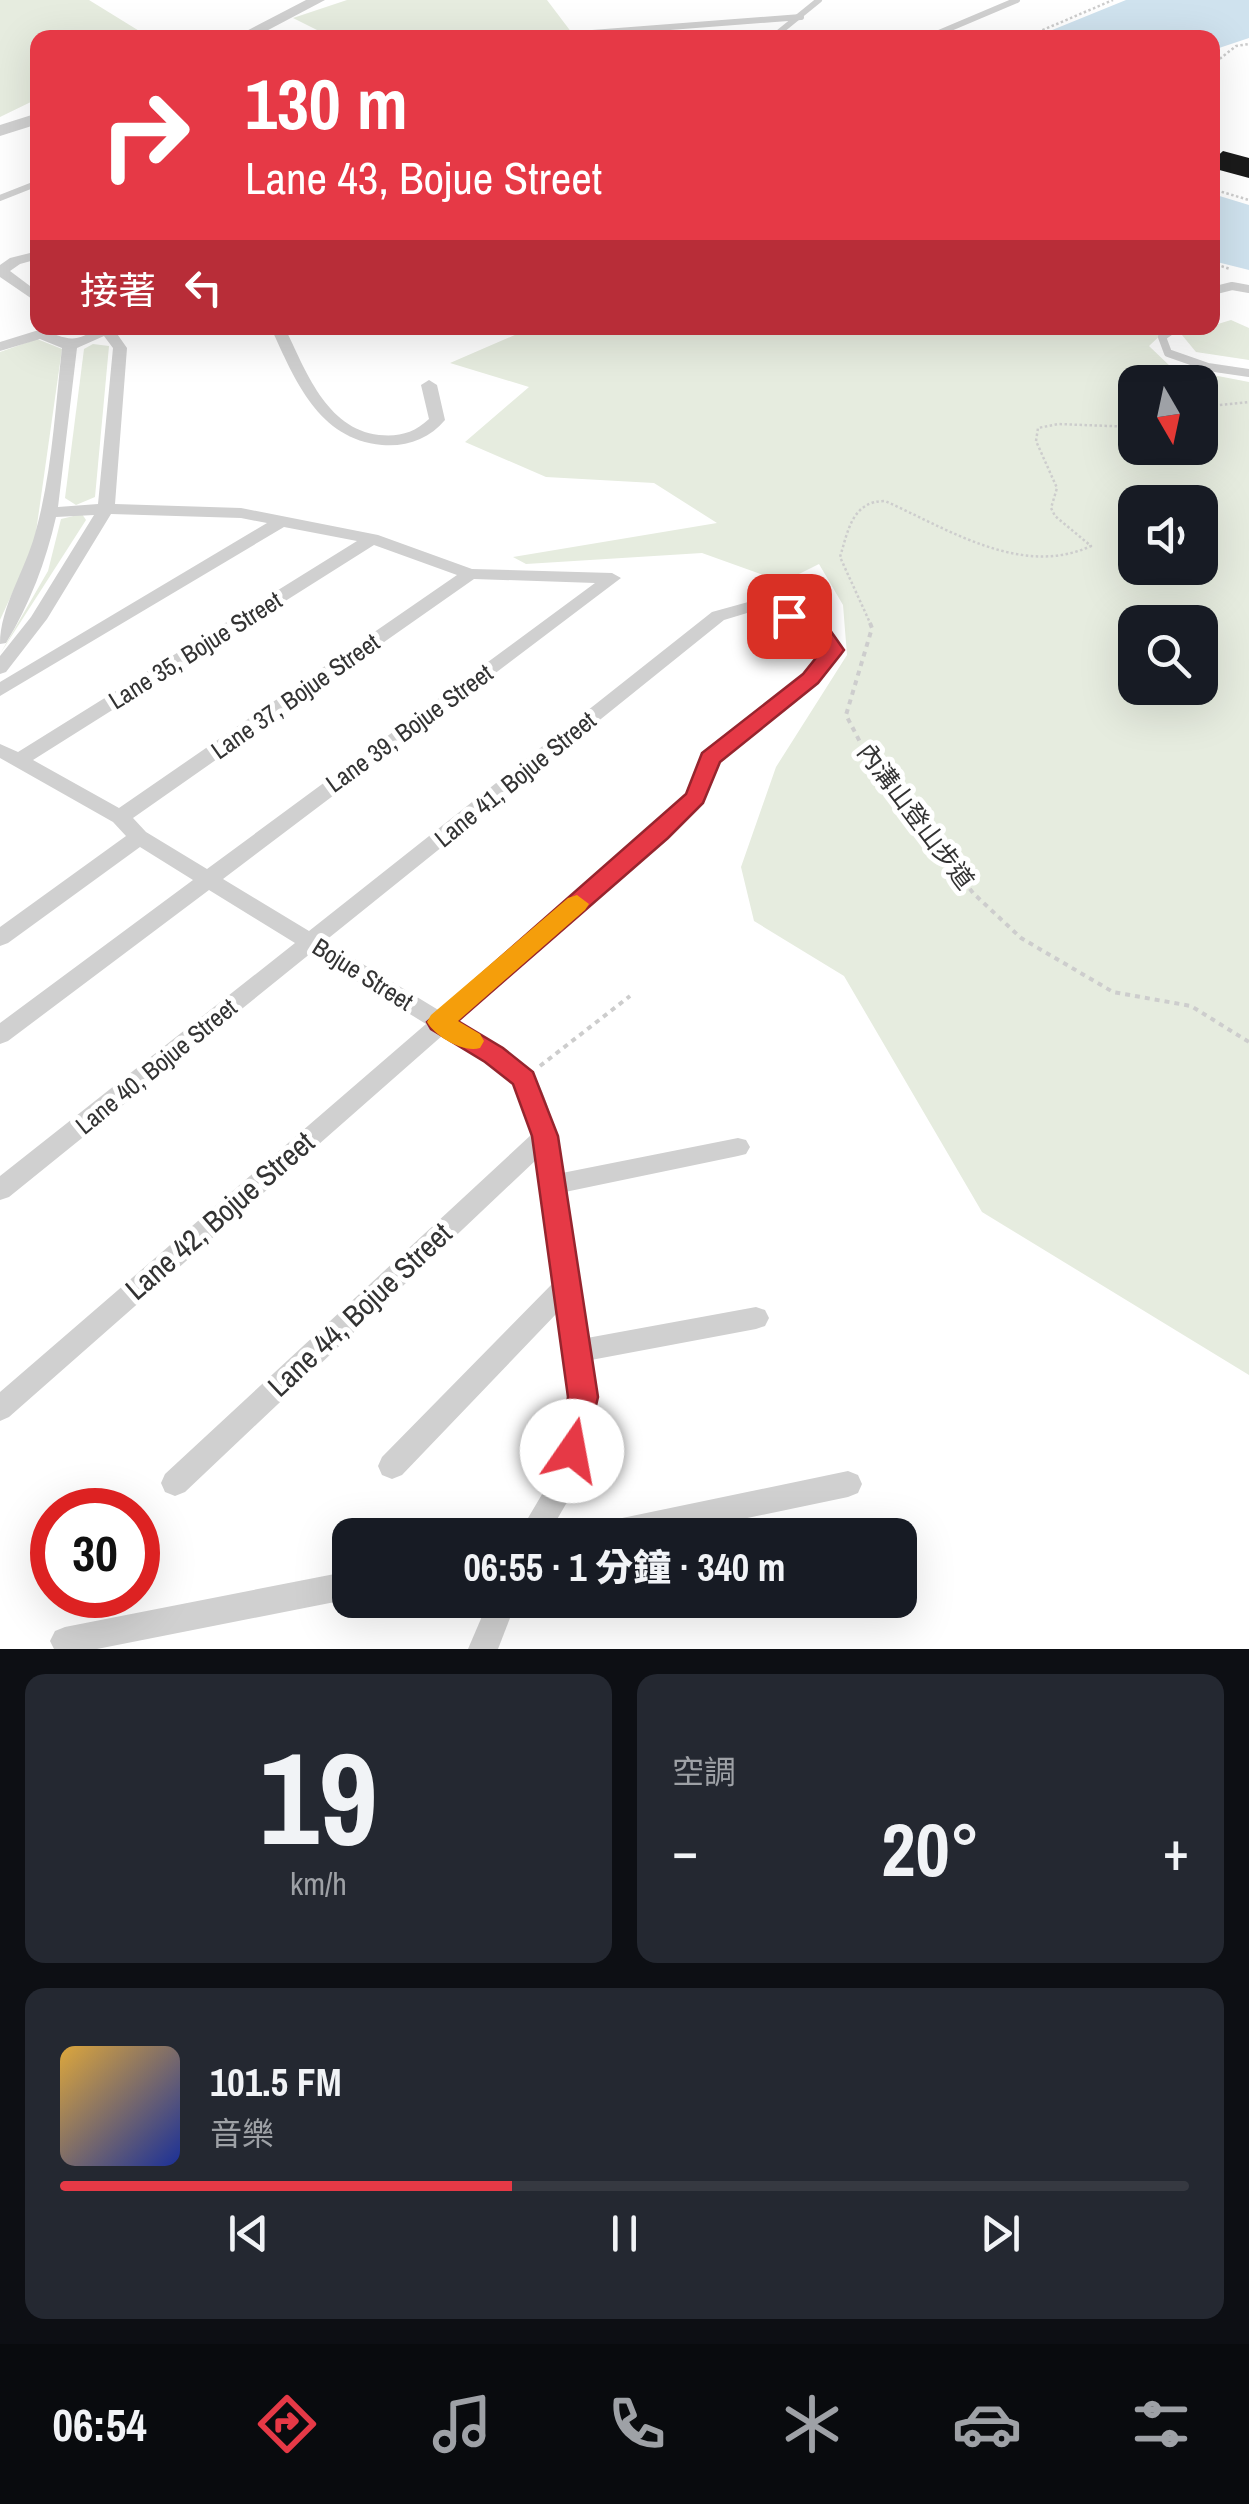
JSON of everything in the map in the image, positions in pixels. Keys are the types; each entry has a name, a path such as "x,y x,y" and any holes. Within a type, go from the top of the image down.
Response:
{"street":[{"path":"256,30 318,0"},
{"path":"0,132 30,121"},
{"path":"30,258 2,268 3,276 30,294"},
{"path":"0,348 31,335"},
{"path":"47,335 52,342 70,344 96,335"},
{"path":"0,668 38,619 106,509 120,348 110,335"},
{"path":"282,335 314,397 338,427 364,441 424,434 438,420 428,385"},
{"path":"0,639 22,602 38,561 50,512 70,344"},
{"path":"50,512 106,509 241,513 372,540 470,574"},
{"path":"0,690 282,521"},
{"name":"Lane 35, Bojue Street","path":"9,756 372,540"},
{"name":"Lane 39, Bojue Street","path":"0,1035 612,578 470,574"},
{"name":"Lane 37, Bojue Street","path":"120,818 470,574"},
{"name":"Lane 42, Bojue Street","path":"0,1409 660,832 696,797 710,758 810,678 834,650 823,635 759,604 718,616"},
{"name":"Lane 41, Bojue Street","path":"313,942 718,616"},
{"name":"Bojue Street","path":"9,756 120,818 139,837 494,1055 524,1079"},
{"path":"0,938 139,837"},
{"name":"Lane 40, Bojue Street","path":"0,1190 313,942"},
{"path":"524,1079 545,1136 583,1397 567,1478 542,1518"},
{"name":"Lane 44, Bojue Street","path":"175,1482 545,1136"},
{"path":"552,1184 738,1147"},
{"path":"392,1466 567,1285"},
{"path":"578,1350 756,1318"},
{"path":"685,1518 848,1484"},
{"path":"65,1641 332,1589"},
{"path":"482,1649 495,1618"}],"lane":[{"path":"784,30 818,0"},
{"path":"946,30 1017,0"},
{"path":"634,30 801,18"},
{"path":"0,198 30,186"},
{"path":"1220,289 1249,288"},
{"path":"1165,335 1162,337 1168,353 1208,366 1249,372"}],"path":[{"path":"1043,30 1113,0"},
{"path":"1220,59 1236,46 1249,44"},
{"path":"1220,192 1249,200"},
{"path":"1218,405 1249,402"},
{"name":"內溝山登山步道","path":"1118,428 1100,430 1062,423 1038,428 1036,441 1057,488 1051,508 1055,516 1090,542 1081,554 1046,558 992,549 885,501 874,501 854,514 840,557 872,628 846,715 860,742 973,893 1021,938 1113,992 1191,1006 1249,1042"},
{"path":"524,1079 630,996"}],"shaded area":[{"path":"0,0 89,0 138,30 30,30 30,102 0,117"},
{"path":"347,0 547,0 570,30 317,30 293,18"},
{"path":"1231,320 1249,328 1249,360 1196,352 1182,335 1220,335 1220,323"},
{"path":"515,335 1161,335 1149,346 1169,365 1118,365 1118,465 1218,465 1218,376 1249,382 1249,1375 982,1212 844,976 754,921 741,867 776,767 847,655 843,605 819,564 783,582 702,553 526,564 513,557 717,523 654,483 546,477 465,442 529,387 450,363"},
{"path":"37,339 62,349 34,546 0,620 0,352"},
{"path":"93,344 109,346 95,497 76,505 65,498 84,349"},
{"path":"82,514 86,520 0,654 48,571 61,519"}],"water":[{"path":"1126,0 1249,0 1249,38 1220,48 1220,30 1052,30"},
{"path":"1220,196 1249,205 1249,270 1220,263"}],"building":[{"path":"1223,151 1249,158 1249,178 1220,170"}],"slow traffic":[{"path":"471,1041 440,1022 577,904"}],"route":[{"path":"572,1451 583,1397 545,1136 524,1079 494,1055 440,1022 660,832 696,797 710,758 810,678 834,650 823,635 789,616"}]}
